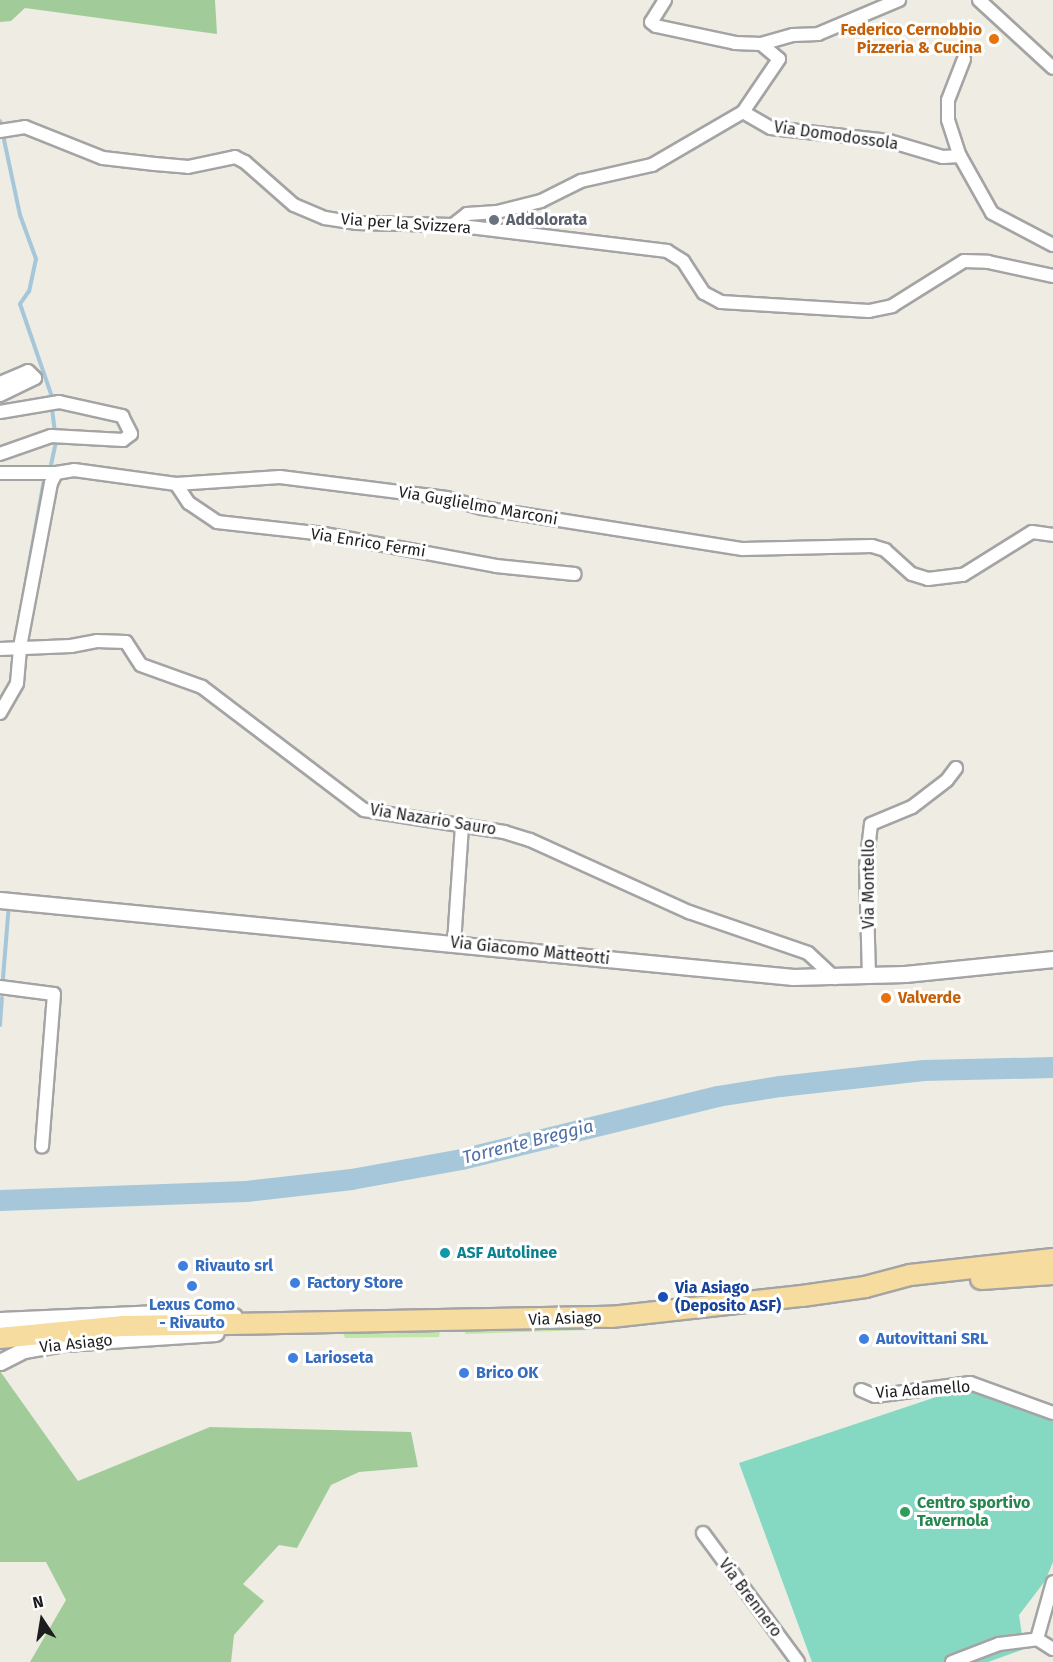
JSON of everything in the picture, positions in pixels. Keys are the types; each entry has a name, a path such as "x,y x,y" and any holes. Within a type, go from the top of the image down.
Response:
{"main road":[{"name":"Via Asiago","path":"262,1324 611,1317 865,1287 910,1275 1053,1259"},
{"name":"Via Asiago","path":"865,1287 876,1289 1053,1274"},
{"path":"0,1338 80,1328 262,1324"}],"street":[{"path":"665,0 651,22 656,26 735,43 762,44 793,35 818,34 879,6 899,0"},
{"path":"985,2 1053,68"},
{"path":"453,225 467,214 497,212 541,201 581,181 652,165 743,112 779,59 762,44"},
{"path":"964,59 948,100 948,120 960,156 992,213 1053,245"},
{"name":"Via Domodossola","path":"743,112 771,128 889,141 943,157 960,156"},
{"name":"Via per la Svizzera","path":"0,131 25,127 49,140 103,158 155,164 188,167 235,157 245,162 294,205 325,218 356,223 453,225 667,251 683,261 704,293 721,302 868,311 892,306 964,261 988,262 1053,276"},
{"path":"0,383 28,371 35,378 0,395"},
{"path":"0,412 59,402 122,416 131,434 123,440 55,435 0,454"},
{"name":"Via Guglielmo Marconi","path":"0,472 56,473 74,470 176,484 280,477 447,498 483,508 718,547 872,546 885,550 912,574 928,579 963,574 1020,536 1042,531 1053,535"},
{"path":"0,713 17,683 20,647 56,473"},
{"name":"Via Enrico Fermi","path":"176,484 189,503 217,522 324,534 496,566 575,574"},
{"name":"Via Nazario Sauro","path":"20,647 126,642 141,665 202,687 276,740 364,810 462,825 530,840 689,912 808,953 835,978"},
{"path":"0,649 20,647"},
{"name":"Via Montello","path":"868,976 866,883 871,824 912,807 947,780 956,768"},
{"path":"454,943 462,825"},
{"name":"Via Giacomo Matteotti","path":"2,901 793,977 868,976 1053,959"},
{"path":"0,987 54,994 42,1147"},
{"name":"Via Asiago","path":"0,1320 159,1313 232,1315 262,1324"},
{"name":"Via Asiago","path":"0,1362 24,1350 64,1343 234,1332 262,1324"},
{"name":"Via Adamello","path":"861,1390 875,1396 970,1383 1053,1413"},
{"name":"Via Brennero","path":"703,1533 798,1662"},
{"path":"1037,1639 1053,1582"},
{"path":"952,1662 999,1644 1037,1639 1053,1649"}],"green space":[{"path":"0,0 215,0 217,34 25,8 11,21 0,22"},
{"path":"591,1328 590,1330 465,1334 466,1330"},
{"path":"440,1331 439,1337 345,1338 343,1333"},
{"path":"0,1371 78,1481 210,1427 411,1432 418,1467 359,1472 331,1485 297,1548 279,1545 243,1584 264,1601 234,1635 231,1662 30,1662 66,1600 46,1562 0,1562"},
{"name":"Centro sportivo Tavernola","path":"969,1386 1053,1416 1053,1562 1045,1581 1019,1615 1024,1649 988,1662 812,1662 739,1463"}],"waterway":[{"path":"0,121 20,215 36,259 29,291 20,304 52,397"},
{"path":"51,465 56,441 52,407"},
{"path":"16,637 44,480"},
{"path":"3,978 9,904"},
{"path":"0,1025 2,998"},
{"name":"Torrente Breggia","path":"0,1200 246,1191 351,1179 461,1159 717,1096 780,1086 923,1070 1053,1067"}],"place":[{"name":"Federico Cernobbio Pizzeria & Cucina","path":"994,39"},
{"name":"Addolorata","path":"494,220"},
{"name":"Valverde","path":"886,998"},
{"name":"ASF Autolinee","path":"445,1253"},
{"name":"Rivauto srl","path":"183,1266"},
{"name":"Factory Store","path":"295,1283"},
{"name":"Lexus Como - Rivauto","path":"192,1286"},
{"name":"Via Asiago (Deposito ASF)","path":"663,1297"},
{"name":"Autovittani SRL","path":"864,1339"},
{"name":"Larioseta","path":"293,1358"},
{"name":"Brico OK","path":"464,1373"},
{"name":"Centro sportivo Tavernola","path":"905,1512"}]}
